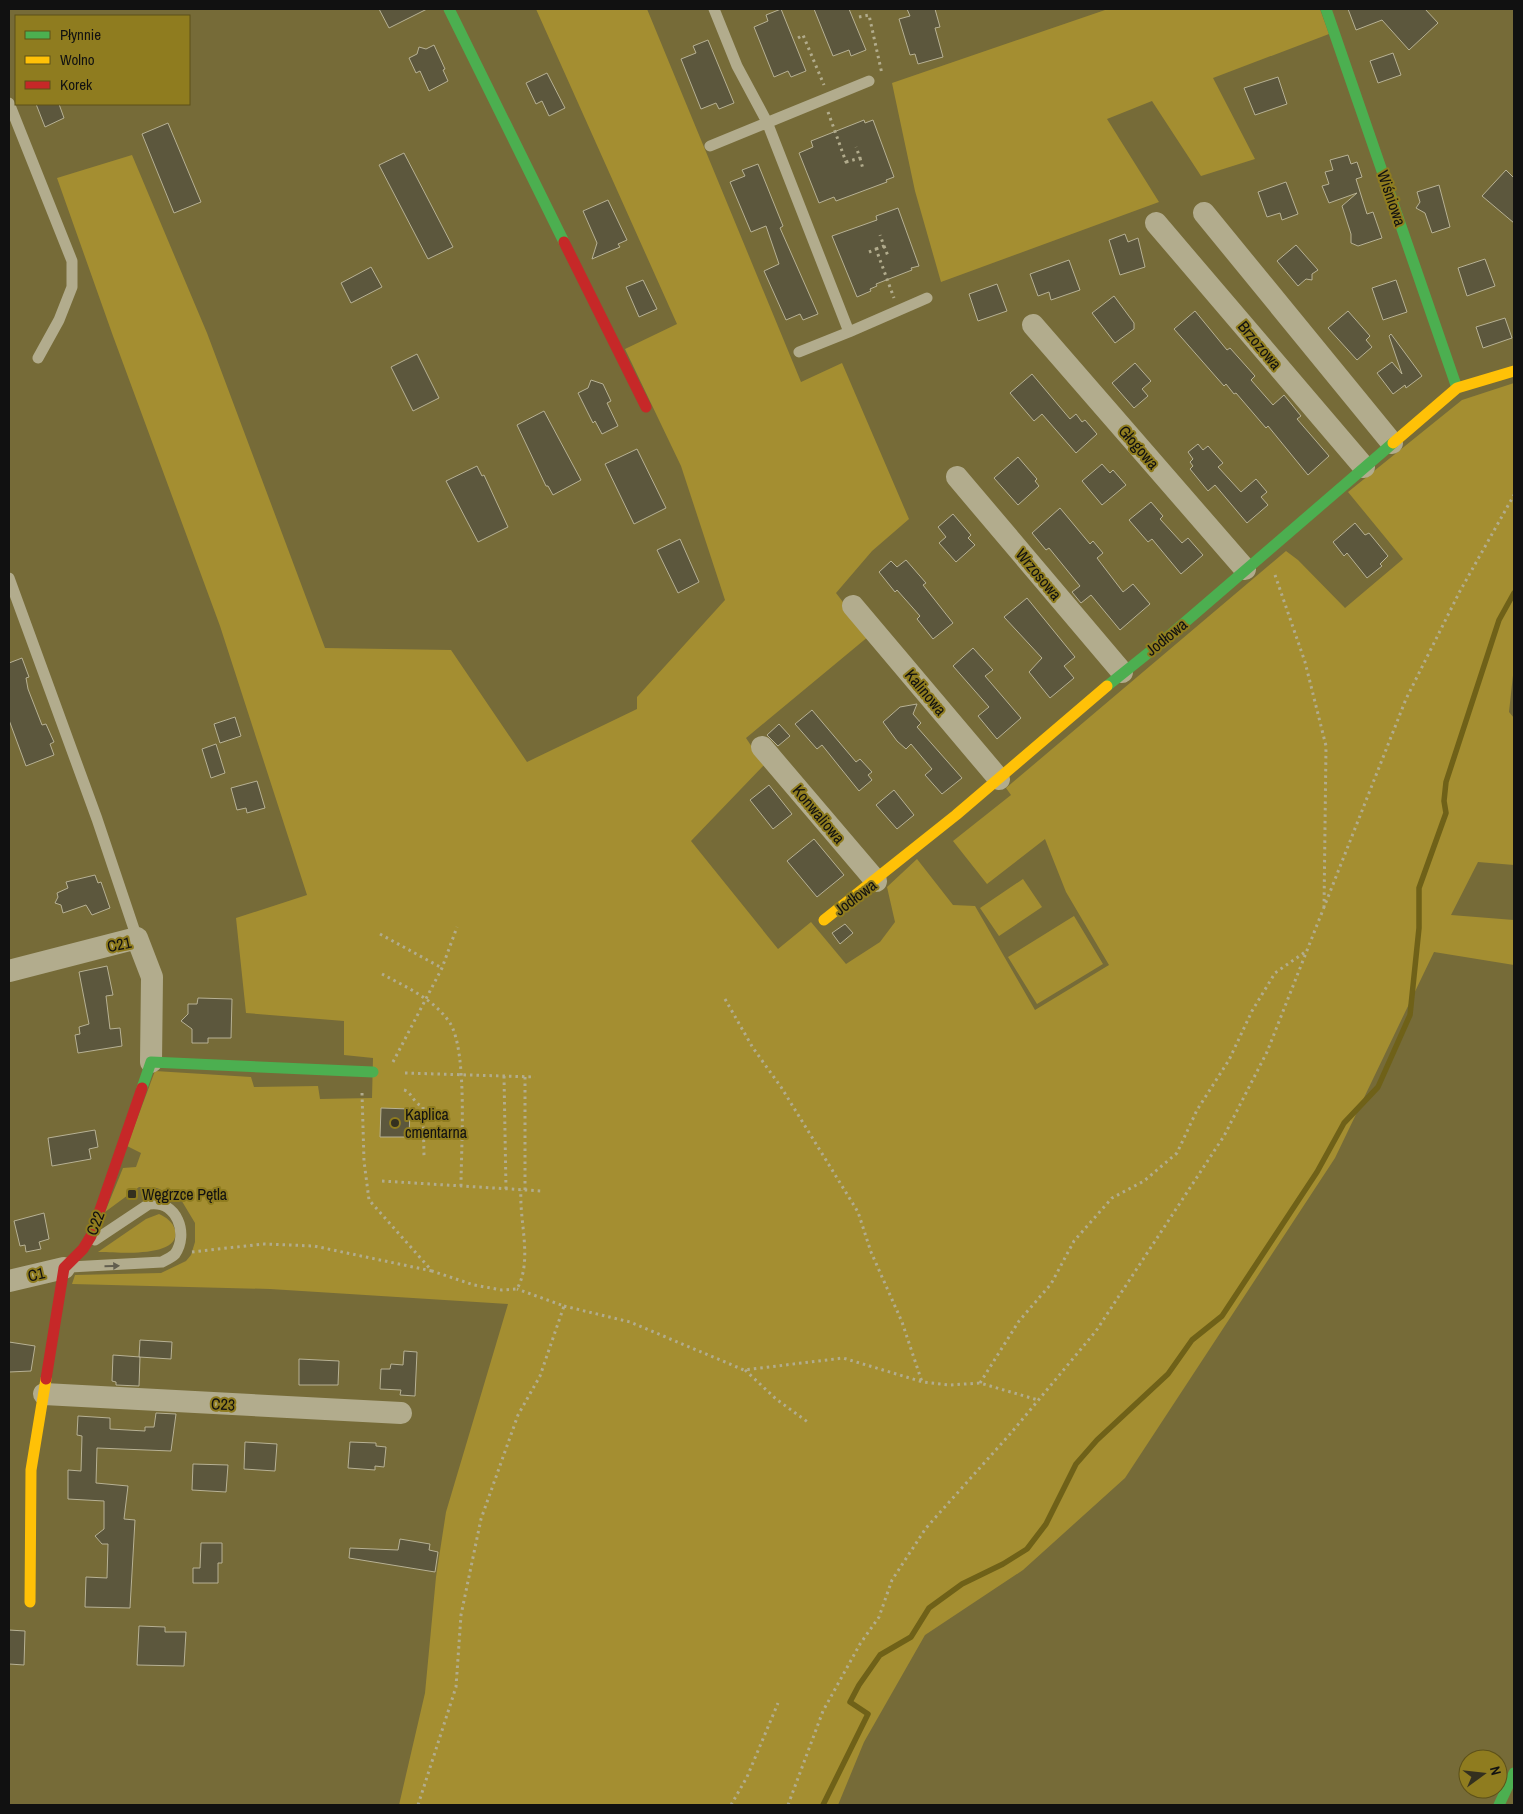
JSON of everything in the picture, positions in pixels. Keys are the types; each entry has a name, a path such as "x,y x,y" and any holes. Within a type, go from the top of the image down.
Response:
{"street":[{"path":"449,9 646,407"},
{"name":"Wiśniowa","path":"1326,9 1456,388"},
{"path":"1204,213 1392,443"},
{"name":"Brzozowa","path":"1156,223 1364,467"},
{"name":"Głogowa","path":"1033,325 1245,569"},
{"name":"Jodłowa","path":"824,920 876,881 999,779 1122,672 1162,642 1456,388 1514,371"},
{"name":"Wrzosowa","path":"957,477 1122,672"},
{"name":"Kalinowa","path":"853,606 999,779"},
{"name":"Konwaliowa","path":"762,747 876,881"},
{"name":"C21","path":"9,971 137,938 152,978 150,1062"},
{"path":"150,1062 367,1072"},
{"name":"C22","path":"64,1268 83,1249 91,1236 150,1062"},
{"path":"30,1602 31,1470 64,1268"},
{"name":"C1","path":"9,1281 64,1268"},
{"name":"C23","path":"44,1394 401,1413"},
{"path":"1499,1805 1514,1773"}],"lane":[{"path":"714,9 737,66 767,122 849,332"},
{"path":"710,146 869,81"},
{"path":"9,103 72,261 72,286 59,320 38,358"},
{"path":"799,352 927,298"},
{"path":"9,578 97,819 137,938"},
{"path":"64,1268 162,1262 174,1255 180,1244 181,1227 177,1217 169,1209 154,1203 145,1205 83,1249"}],"path":[{"path":"859,17 869,15 882,75 869,81"},
{"path":"798,38 803,35 826,99 845,163 860,158"},
{"path":"856,147 863,169"},
{"path":"880,235 888,256"},
{"path":"869,252 884,246"},
{"path":"876,249 899,310"},
{"path":"788,1805 823,1711 860,1644 879,1617 892,1580 926,1528 1096,1331 1224,1136 1267,1052 1305,952 1324,912 1406,699 1460,592 1514,495"},
{"path":"1267,550 1305,662 1326,746 1324,912"},
{"path":"390,1068 442,968 457,927"},
{"path":"380,934 442,968"},
{"path":"980,1383 1019,1321 1051,1284 1074,1242 1112,1198 1144,1181 1177,1153 1197,1110 1229,1060 1252,1012 1275,973 1305,952"},
{"path":"382,974 426,998 450,1023 459,1048 461,1075 461,1186"},
{"path":"725,999 753,1048 781,1087 858,1212 871,1252 902,1322 923,1382"},
{"path":"367,1072 364,1161 369,1200 432,1271"},
{"path":"404,1073 535,1077"},
{"path":"504,1076 506,1189"},
{"path":"517,1289 522,1280 525,1266 523,1190 525,1077"},
{"path":"404,1090 409,1093 415,1104 423,1107 424,1156"},
{"path":"382,1181 542,1191"},
{"path":"174,1255 263,1244 314,1246 432,1271 474,1285 502,1290 517,1289 564,1306 630,1322 744,1370 776,1399 809,1423"},
{"path":"418,1805 456,1687 461,1615 481,1519 518,1414 540,1376 564,1306"},
{"path":"744,1370 844,1358 923,1382 950,1385 980,1383 1038,1400"},
{"path":"731,1805 747,1777 778,1703"}],"shaded area":[{"path":"536,9 647,9 801,382 842,363 909,519 872,551 836,593 869,636 746,738 764,765 691,841 778,949 811,922 846,964 880,942 895,922 887,887 917,859 953,905 975,906 1035,1010 1109,965 1066,892 1045,839 987,884 953,841 1011,795 1006,788 1286,551 1298,560 1345,608 1403,559 1348,492 1462,400 1514,383 1514,666 1509,712 1514,718 1514,865 1478,862 1451,915 1514,920 1514,965 1434,952 1335,1158 1125,1478 1023,1570 925,1635 864,1742 838,1805 399,1805 425,1693 436,1577 446,1512 508,1304 270,1289 72,1284 75,1275 161,1273 186,1261 191,1255 195,1242 195,1223 180,1198 157,1188 139,1187 105,1212 123,1168 136,1167 141,1153 127,1146 155,1071 251,1077 254,1087 318,1086 320,1099 372,1098 373,1058 344,1055 344,1021 246,1013 236,918 307,895 220,626 57,178 132,155 207,333 325,648 451,650 527,762 637,709 637,697 725,600 681,466 625,349 677,324"},
{"path":"1108,9 1320,9 1329,34 1213,78 1255,159 1201,176 1152,101 1107,119 1159,202 941,282 915,191 892,83"},
{"path":"1023,879 1042,907 999,936 980,908"},
{"path":"1074,916 1103,964 1037,1004 1008,957"},
{"path":"159,1214 169,1220 175,1230 174,1239 168,1246 145,1252 98,1252 146,1219"}],"building":[{"path":"379,9 427,9 389,28"},
{"path":"781,9 806,71 791,77 788,71 774,77 754,27 768,21 766,15"},
{"path":"814,9 849,9 866,50 851,56 849,50 833,56"},
{"path":"907,9 935,9 940,27 935,28 943,57 918,64 915,54 910,55 899,19 910,16"},
{"path":"1348,9 1425,9 1438,23 1409,50 1382,20 1356,30"},
{"path":"708,40 734,103 719,109 716,103 701,109 681,59 696,53 693,46"},
{"path":"434,45 445,69 443,70 448,81 429,91 420,71 416,73 409,58 417,54 419,47 426,49"},
{"path":"1393,53 1401,75 1378,83 1370,61"},
{"path":"547,73 565,108 549,116 542,101 536,104 526,83"},
{"path":"1278,77 1287,104 1255,115 1244,88"},
{"path":"36,105 59,105 64,118 45,127"},
{"path":"864,120 865,123 873,120 894,177 886,180 887,182 836,201 834,197 819,203 799,153 813,147 811,141"},
{"path":"168,123 201,202 174,213 142,134"},
{"path":"404,153 453,247 428,259 379,165"},
{"path":"1348,155 1351,164 1357,162 1362,177 1356,179 1367,214 1373,212 1382,238 1358,246 1351,243 1351,234 1342,206 1357,193 1329,203 1322,186 1329,184 1325,172 1333,170 1330,160"},
{"path":"758,164 783,226 780,228 818,314 803,320 800,314 786,320 764,271 779,264 766,226 751,232 730,182 745,176 742,170"},
{"path":"1506,170 1514,178 1514,223 1482,196"},
{"path":"1286,182 1298,214 1282,220 1280,213 1267,217 1258,192"},
{"path":"1439,185 1450,227 1432,233 1425,213 1416,208 1420,202 1417,192"},
{"path":"608,200 627,240 618,244 620,247 592,259 597,243 583,211"},
{"path":"898,208 919,266 876,284 877,286 870,289 871,291 857,297 832,236 877,220 876,216"},
{"path":"1125,234 1128,242 1138,238 1145,267 1120,275 1109,240"},
{"path":"1296,245 1318,270 1312,274 1312,280 1306,279 1298,286 1277,261"},
{"path":"1485,259 1495,286 1467,296 1458,268"},
{"path":"1069,260 1080,290 1051,300 1049,292 1038,296 1030,274"},
{"path":"371,267 382,287 351,303 341,283"},
{"path":"643,280 657,309 639,317 626,287"},
{"path":"1396,280 1407,312 1383,320 1372,288"},
{"path":"997,284 1007,311 978,321 969,294"},
{"path":"1114,296 1134,323 1134,329 1115,343 1092,313"},
{"path":"1195,311 1227,350 1230,348 1255,376 1251,380 1273,405 1284,395 1301,416 1297,419 1329,456 1308,475 1268,426 1266,428 1236,393 1234,394 1226,384 1224,386 1174,329"},
{"path":"1348,311 1370,336 1366,340 1372,347 1357,360 1328,328"},
{"path":"1505,318 1512,338 1483,348 1476,327"},
{"path":"1391,334 1422,376 1406,388 1405,385 1393,394 1377,373 1392,362 1402,374 1389,336"},
{"path":"417,354 439,398 413,411 391,367"},
{"path":"1135,363 1151,381 1142,389 1148,396 1134,408 1112,383"},
{"path":"1032,374 1070,419 1076,414 1082,422 1085,420 1097,434 1076,453 1042,414 1034,421 1010,393"},
{"path":"591,380 603,384 611,401 607,403 618,426 602,434 595,421 593,423 578,393 588,388"},
{"path":"544,411 581,480 553,495 548,486 546,486 517,425"},
{"path":"1198,444 1203,450 1208,446 1223,463 1218,467 1241,492 1256,479 1267,492 1261,497 1268,505 1247,523 1215,485 1208,491 1190,469 1193,466 1190,462 1193,459 1188,452"},
{"path":"637,449 666,508 634,524 605,464"},
{"path":"1018,457 1037,479 1035,481 1039,486 1018,505 994,478"},
{"path":"1102,464 1110,473 1113,470 1126,485 1102,505 1082,481"},
{"path":"477,466 482,476 484,475 508,527 478,542 446,481"},
{"path":"1151,502 1163,516 1160,519 1182,543 1188,538 1203,555 1181,574 1152,539 1148,542 1129,520"},
{"path":"1060,508 1090,544 1093,541 1103,553 1097,558 1123,592 1133,584 1150,604 1120,630 1091,595 1081,603 1072,592 1080,586 1049,548 1046,550 1032,533"},
{"path":"953,514 971,535 968,538 975,545 956,562 939,543 946,537 938,527"},
{"path":"1355,523 1365,535 1369,533 1388,556 1380,564 1382,566 1367,578 1347,553 1344,556 1333,542"},
{"path":"680,539 699,582 678,593 657,550"},
{"path":"906,560 926,583 923,585 953,623 933,639 917,619 920,616 897,590 895,592 879,572 891,561 897,567"},
{"path":"1027,598 1075,657 1064,666 1074,678 1050,698 1029,672 1042,658 1004,617"},
{"path":"973,648 993,670 985,676 1021,718 997,739 978,716 989,707 953,666"},
{"path":"22,658 29,677 26,678 28,689 42,725 46,724 54,742 50,744 54,755 26,766 9,720 9,663"},
{"path":"917,704 913,714 921,723 917,727 962,778 942,794 925,775 932,769 911,744 906,749 897,741 883,722 900,707"},
{"path":"812,710 856,762 860,759 872,772 868,775 872,780 859,791 822,745 817,749 795,724"},
{"path":"235,717 241,736 220,743 214,724"},
{"path":"779,724 790,736 778,746 767,735"},
{"path":"216,744 225,773 211,778 202,749"},
{"path":"257,781 265,808 247,813 246,808 237,810 231,788"},
{"path":"769,785 792,814 773,829 750,800"},
{"path":"894,790 914,815 897,829 876,805"},
{"path":"814,839 844,875 817,897 787,861"},
{"path":"95,875 98,883 101,882 110,908 92,915 86,905 63,913 61,905 55,903 58,897 57,893 68,888 66,882"},
{"path":"845,924 853,933 840,944 832,933"},
{"path":"107,966 113,995 106,996 110,1029 120,1028 122,1046 78,1053 75,1035 80,1034 79,1027 89,1024 79,972"},
{"path":"198,998 232,999 231,1038 208,1038 208,1043 192,1043 192,1029 181,1021 188,1014 188,1004 197,1004"},
{"name":"Kaplica cmentarna","path":"381,1108 410,1109 409,1137 380,1137"},
{"path":"95,1130 98,1147 89,1149 91,1159 52,1166 48,1138"},
{"path":"44,1213 49,1239 39,1242 41,1249 26,1252 25,1245 20,1246 14,1221"},
{"path":"140,1340 172,1342 171,1359 139,1357"},
{"path":"9,1342 35,1346 31,1371 9,1372"},
{"path":"404,1351 417,1352 415,1396 400,1395 401,1390 380,1389 381,1369 390,1369 391,1364 403,1365"},
{"path":"113,1355 140,1357 139,1386 116,1385 116,1382 112,1381"},
{"path":"299,1359 339,1361 338,1385 299,1385"},
{"path":"156,1413 176,1414 171,1451 97,1448 96,1483 128,1486 124,1519 135,1520 130,1608 85,1607 86,1577 107,1578 108,1544 102,1544 95,1536 104,1529 104,1501 68,1499 68,1470 81,1471 82,1436 77,1435 78,1416 110,1418 110,1429 145,1431 145,1427 154,1427"},
{"path":"245,1442 277,1444 275,1471 244,1469"},
{"path":"350,1442 376,1443 376,1446 386,1447 384,1467 375,1466 375,1470 348,1468"},
{"path":"193,1464 228,1465 226,1492 192,1490"},
{"path":"400,1539 430,1544 429,1550 438,1552 435,1572 349,1558 350,1548 398,1550"},
{"path":"201,1543 222,1543 222,1563 218,1563 218,1583 193,1583 193,1568 200,1568"},
{"path":"139,1626 165,1627 165,1632 186,1632 184,1666 137,1665"},
{"path":"9,1630 25,1631 24,1665 9,1664"}],"waterway":[{"path":"823,1805 868,1714 850,1702 859,1685 880,1655 911,1637 929,1608 962,1584 1003,1564 1027,1549 1046,1524 1076,1464 1097,1440 1168,1374 1192,1340 1222,1316 1317,1172 1344,1123 1378,1087 1410,1015 1419,928 1419,888 1446,813 1444,801 1446,782 1499,620 1514,593"}],"traffic: fast":[{"path":"449,9 564,242"},
{"path":"1326,9 1457,388"},
{"path":"1107,686 1162,642 1393,443"},
{"path":"142,1088 151,1062 373,1072"},
{"path":"1499,1805 1514,1773"}],"traffic: slow":[{"path":"1393,443 1457,388 1514,371"},
{"path":"824,920 956,815 1107,686"},
{"path":"30,1602 31,1470 46,1379"}],"traffic: jam":[{"path":"564,242 646,407"},
{"path":"46,1379 64,1268 83,1249 91,1236 142,1088"}],"place":[{"name":"Kaplica cmentarna","path":"395,1123"},
{"name":"Węgrzce Pętla","path":"132,1194"}]}
